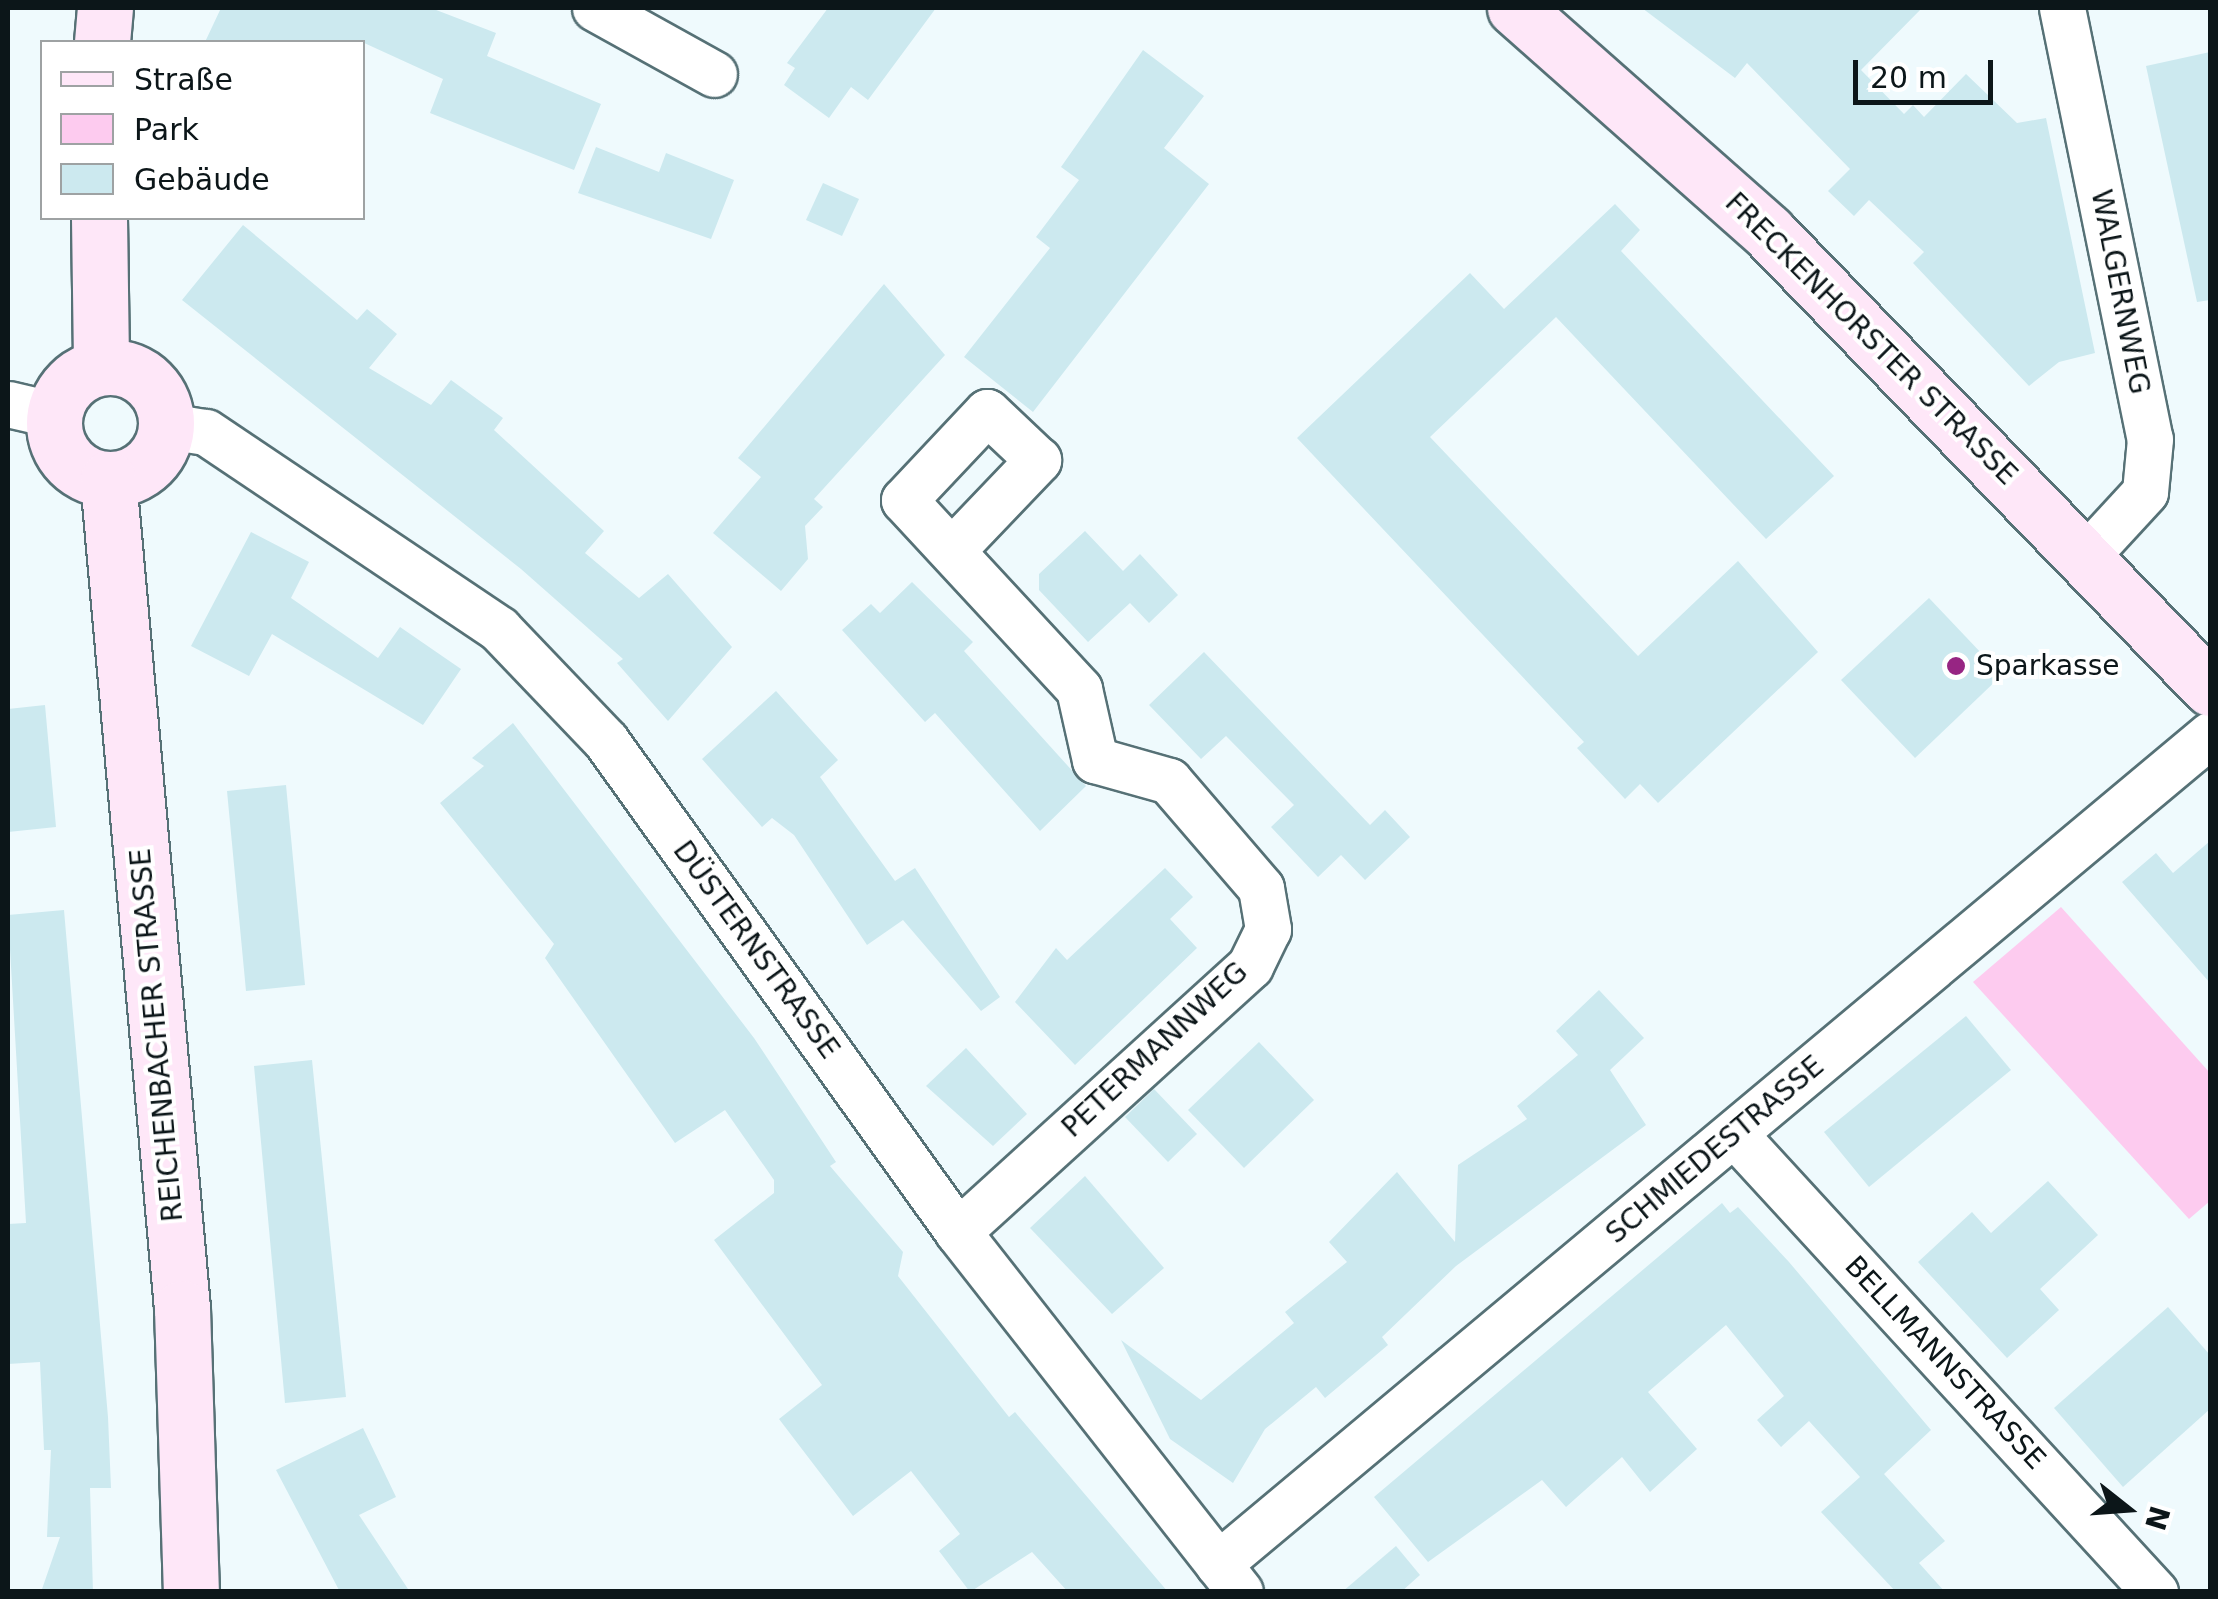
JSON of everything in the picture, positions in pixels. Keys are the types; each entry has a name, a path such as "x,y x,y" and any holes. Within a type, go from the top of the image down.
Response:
{"street":[{"path":"102,40 105,8"},
{"path":"595,8 714,74"},
{"name":"FRECKENHORSTER STRASSE","path":"1515,8 1768,232 2210,688"},
{"name":"WALGERNWEG","path":"2062,8 2150,439 2145,492 2086,556"},
{"path":"99,220 101,367"},
{"path":"101,367 148,380 167,426 149,464 108,479 67,459 31,409 101,367"},
{"name":"DÜSTERNSTRASSE","path":"167,426 206,432 498,629 606,742 958,1232 1229,1578"},
{"name":"REICHENBACHER STRASSE","path":"108,479 182,1308 190,1592"},
{"name":"PETERMANNWEG","path":"954,548 1079,689 1095,760 1168,781 1261,888 1268,929 1250,966 958,1232"},
{"name":"SCHMIEDESTRASSE","path":"1229,1578 1735,1135 2210,735"},
{"name":"BELLMANNSTRASSE","path":"1735,1135 2154,1592"}],"green space":[{"path":"2061,907 2210,1073 2210,1201 2189,1219 1973,982"}],"building":[{"path":"221,8 431,8 496,33 487,56 601,104 574,170 430,113 443,79 365,43 365,40 206,40"},
{"path":"828,8 936,8 868,100 851,87 829,118 784,85 795,68 787,63"},
{"path":"1642,8 1922,8 1861,70 1904,114 1913,105 1924,117 1966,74 2017,123 2046,118 2095,353 2059,362 2029,386 1913,263 1924,252 1869,200 1854,216 1828,191 1850,169 1747,63 1735,78"},
{"path":"1143,50 1204,96 1164,148 1209,184 1033,412 964,357 1050,248 1036,237 1079,180 1061,167"},
{"path":"2210,52 2210,300 2197,302 2146,66"},
{"path":"596,147 659,172 666,153 734,180 711,239 578,193"},
{"path":"823,183 859,199 842,236 806,220"},
{"path":"1615,204 1640,230 1621,251 1834,476 1766,539 1556,317 1430,437 1638,656 1738,561 1818,652 1658,803 1640,784 1625,799 1577,748 1584,742 1297,438 1470,273 1504,309"},
{"path":"243,225 357,320 367,309 397,334 369,368 431,405 451,380 503,418 494,430 604,531 585,553 639,598 668,574 732,647 668,721 617,663 623,659 521,569 182,300"},
{"path":"884,284 945,355 814,499 823,507 805,526 808,559 781,591 713,533 761,477 738,458"},
{"path":"1085,531 1123,571 1140,554 1178,595 1149,623 1130,603 1088,642 1039,590 1039,574"},
{"path":"251,532 309,562 291,598 378,658 400,627 461,669 423,725 272,634 249,676 191,646"},
{"path":"912,582 973,642 964,651 1086,786 1040,831 935,713 925,722 842,630 871,604 880,613"},
{"path":"1929,598 2002,675 1915,758 1841,680"},
{"path":"1204,652 1370,825 1385,810 1410,837 1365,880 1341,855 1318,877 1271,827 1294,805 1226,736 1201,759 1149,705"},
{"path":"776,691 838,760 820,777 895,881 915,868 1000,997 981,1011 903,920 867,945 794,835 772,818 762,827 702,759"},
{"path":"45,705 56,827 8,832 8,709"},
{"path":"513,723 754,1038 836,1162 830,1166 903,1252 898,1276 1009,1417 1015,1412 1168,1592 1068,1592 1032,1552 970,1592 939,1551 960,1534 911,1471 853,1516 779,1419 822,1385 714,1240 774,1193 774,1180 725,1110 675,1143 545,958 554,944 440,803 484,766 472,758"},
{"path":"286,785 305,985 246,991 227,791"},
{"path":"2210,841 2210,983 2122,882 2156,853 2173,873"},
{"path":"1165,868 1193,897 1170,919 1197,948 1075,1065 1015,1002 1056,948 1067,960"},
{"path":"64,910 108,1417 111,1488 90,1488 93,1592 41,1592 60,1537 47,1537 51,1450 44,1450 40,1362 8,1364 8,1224 26,1223 8,915"},
{"path":"1599,990 1644,1038 1610,1070 1646,1125 1456,1266 1382,1337 1388,1345 1325,1398 1316,1387 1265,1429 1233,1483 1170,1439 1121,1340 1201,1400 1294,1323 1285,1312 1347,1262 1329,1242 1397,1172 1455,1242 1458,1165 1527,1119 1517,1106 1578,1055 1556,1031"},
{"path":"1966,1016 2011,1070 1869,1187 1824,1132"},
{"path":"1259,1042 1314,1100 1244,1168 1188,1110"},
{"path":"966,1048 1027,1114 993,1146 926,1086"},
{"path":"312,1060 346,1397 285,1403 254,1066"},
{"path":"1154,1089 1197,1134 1168,1162 1125,1117"},
{"path":"1085,1176 1164,1268 1112,1314 1030,1228"},
{"path":"2048,1181 2098,1235 2040,1289 2059,1310 2007,1358 1918,1262 1972,1212 1991,1233"},
{"path":"1722,1203 1730,1213 1738,1207 1789,1262 1931,1430 1884,1474 1945,1541 1919,1563 1945,1592 1896,1592 1821,1512 1860,1477 1809,1421 1781,1447 1757,1420 1784,1396 1726,1325 1648,1392 1697,1449 1650,1492 1622,1457 1566,1507 1542,1480 1428,1562 1374,1497"},
{"path":"2168,1307 2210,1355 2210,1409 2123,1487 2054,1408"},
{"path":"363,1428 396,1497 359,1515 410,1592 340,1592 276,1470"},
{"path":"1396,1546 1420,1575 1401,1592 1342,1592"}],"place":[{"name":"Sparkasse","path":"1956,666"}]}
